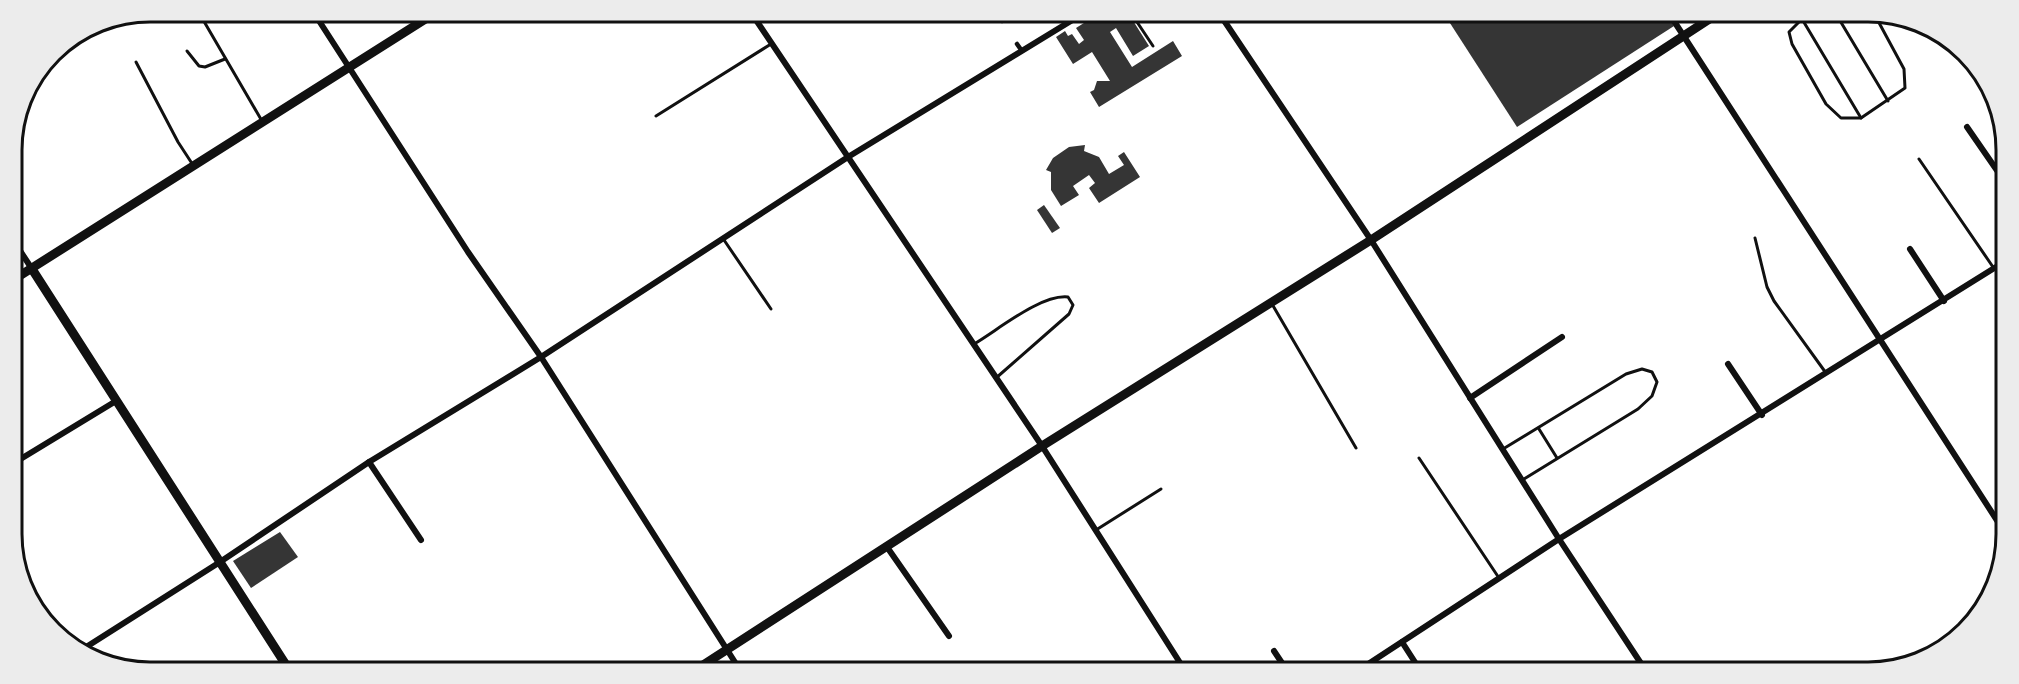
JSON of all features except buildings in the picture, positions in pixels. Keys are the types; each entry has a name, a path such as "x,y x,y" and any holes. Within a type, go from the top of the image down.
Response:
{"main road":[{"path":"23,274 421,22"},
{"path":"708,662 1042,446 1371,240 1704,22"},
{"path":"32,268 284,662"}],"street":[{"path":"320,22 468,252 541,357 735,662"},
{"path":"757,22 1042,446 1179,661"},
{"path":"89,645 220,562 369,462 541,357 848,157 1070,22"},
{"path":"1225,22 1271,95 1371,240 1559,539 1639,661"},
{"path":"1675,22 1996,517"},
{"path":"1017,44 1022,51"},
{"path":"1967,127 1996,169"},
{"path":"1910,249 1944,301"},
{"path":"23,254 32,268"},
{"path":"1372,661 1559,539 1827,375 1994,269"},
{"path":"1470,398 1562,337"},
{"path":"1728,364 1762,415"},
{"path":"22,458 116,401"},
{"path":"369,462 420,540"},
{"path":"887,547 949,636"},
{"path":"1402,642 1414,661"},
{"path":"1274,651 1281,661"}],"lane":[{"path":"204,22 262,123"},
{"path":"1137,22 1153,46"},
{"path":"1798,22 1793,26 1790,37 1826,104 1841,118 1861,118 1905,88 1906,76 1879,23"},
{"path":"1804,22 1861,118"},
{"path":"1841,22 1888,101"},
{"path":"656,116 771,44"},
{"path":"187,51 199,66 205,67 225,59"},
{"path":"136,62 178,142 194,166"},
{"path":"1919,159 1994,269"},
{"path":"723,238 771,309"},
{"path":"1755,238 1767,287 1774,301 1827,375"},
{"path":"974,345 1042,302 1058,296 1068,297 1073,305 1069,314 996,378"},
{"path":"1271,303 1356,448"},
{"path":"1503,450 1626,374 1642,369 1652,372 1657,382 1652,396 1638,409 1522,480"},
{"path":"1538,428 1557,458"},
{"path":"1419,458 1500,578"},
{"path":"1096,530 1161,489"}]}
